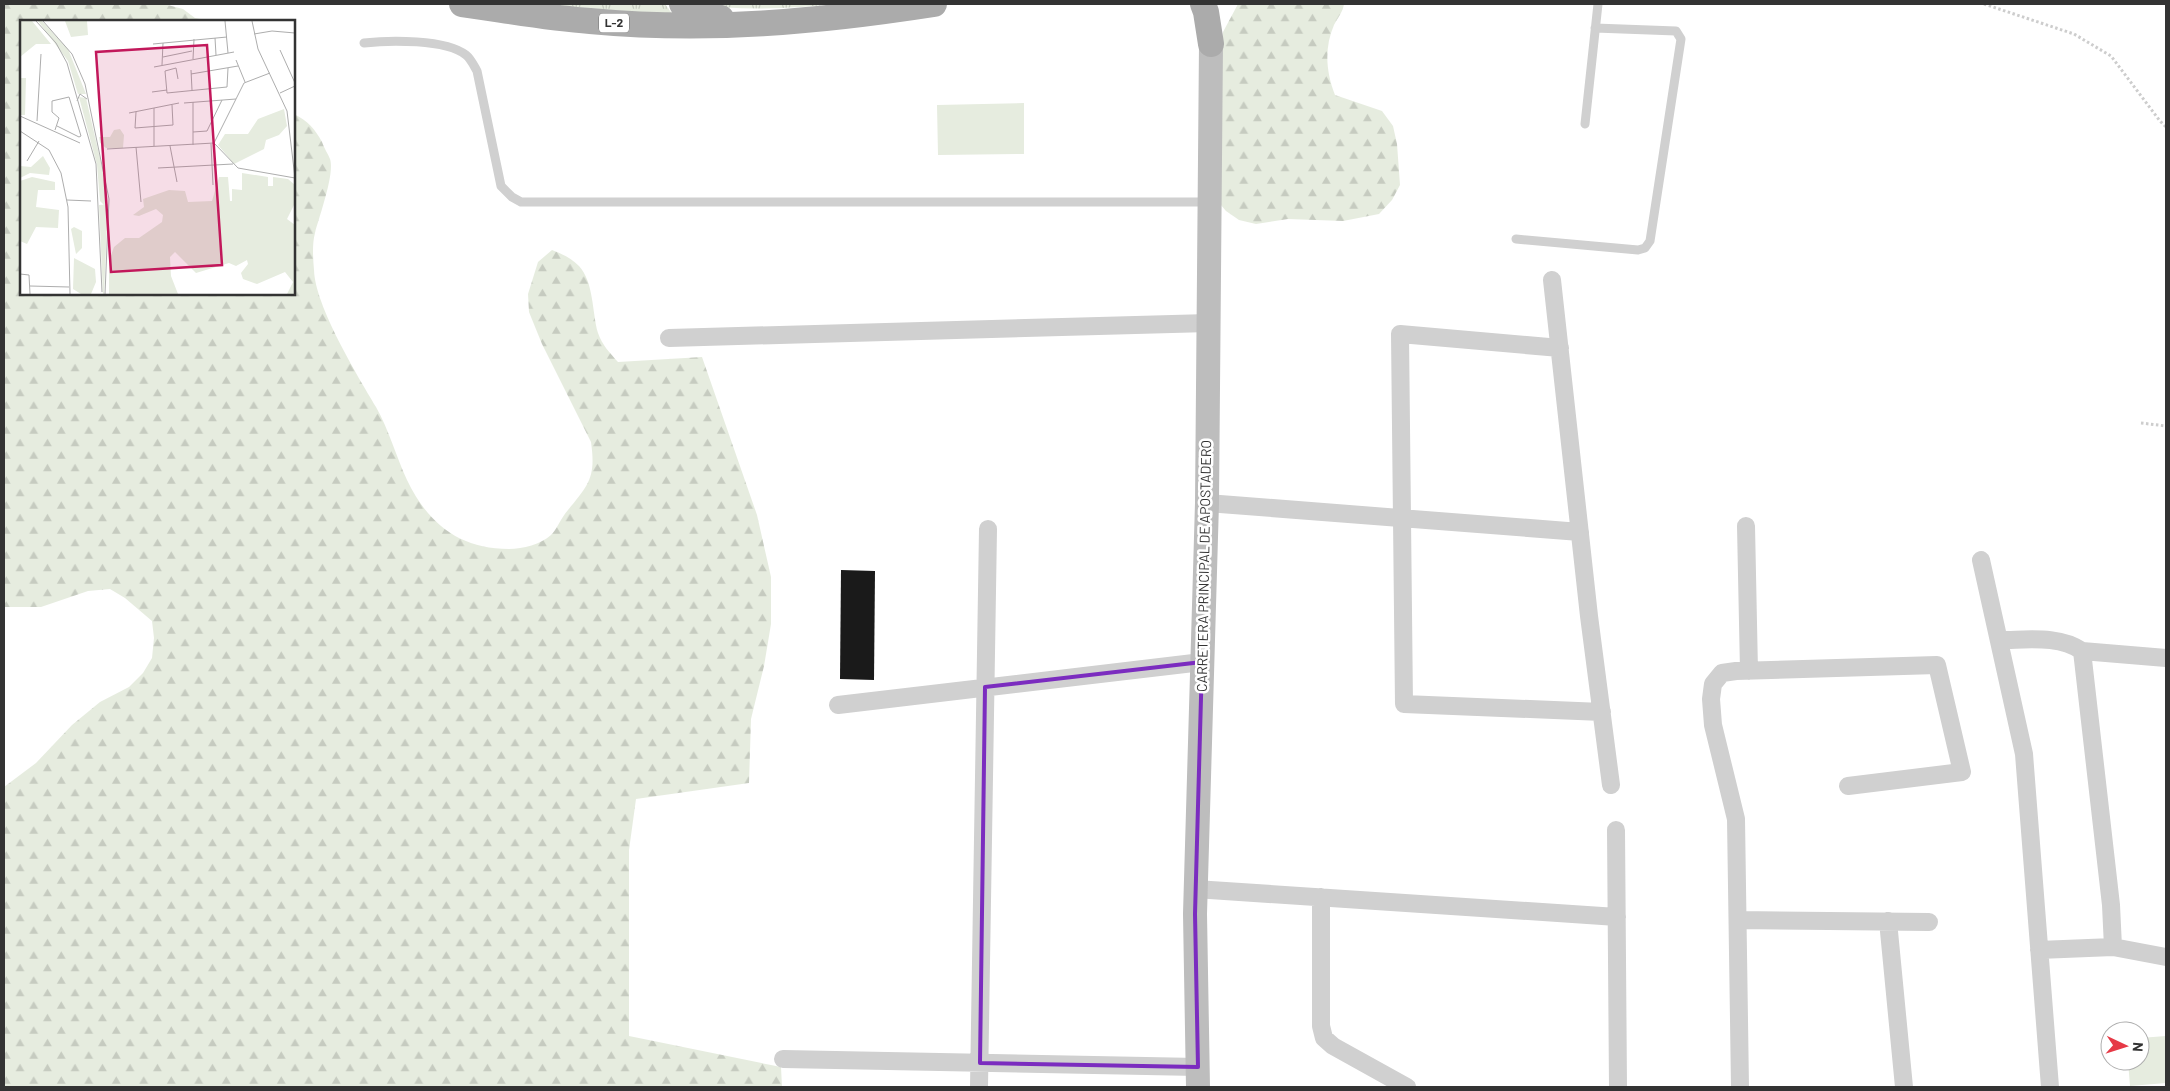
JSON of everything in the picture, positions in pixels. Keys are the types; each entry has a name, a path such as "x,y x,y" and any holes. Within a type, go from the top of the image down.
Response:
{"main road":[{"name":"L-2","path":"462,4 590,21 722,26 766,25 857,16 934,4"},
{"path":"682,4 701,13 766,25"},
{"path":"1203,4 1211,44"},
{"path":"1211,44 1218,4"}],"street":[{"name":"CARRETERA PRINCIPAL DE APOSTADERO","path":"1198,1077 1196,889 1207,503 1211,44"},
{"path":"1552,280 1611,785"},
{"path":"668,338 1209,323"},
{"path":"1560,348 1400,334 1404,704 1602,712"},
{"path":"1207,503 1580,532"},
{"path":"1746,526 1749,671"},
{"path":"979,1087 988,529"},
{"path":"1981,560 2024,754 2050,1087"},
{"path":"2000,640 2054,640 2072,644 2082,651 2166,658"},
{"path":"2082,651 2111,905 2113,947"},
{"path":"838,705 1202,662"},
{"path":"1740,1087 1736,819 1713,725 1711,699 1713,684 1722,673 1937,665 1962,772 1848,786"},
{"path":"1616,830 1618,1087"},
{"path":"1196,889 1617,917"},
{"path":"1321,897 1321,1026 1324,1038 1333,1046 1407,1087"},
{"path":"1738,920 1929,922"},
{"path":"1888,921 1904,1087"},
{"path":"2039,950 2113,947 2166,957"},
{"path":"783,1059 980,1063 1198,1077"}],"lane":[{"path":"1585,124 1598,4"},
{"path":"1516,239 1638,250 1645,248 1650,241 1681,39 1676,31 1595,28"},
{"path":"364,43 383,41 424,43 456,49 468,56 477,71 501,186 520,202 1210,202"}],"path":[{"path":"1984,4 2074,34 2110,56 2166,127"},
{"path":"2141,423 2166,426"}],"highlighted area":[{"path":"1202,662 1195,914 1198,1067 980,1063 985,687"}],"green space":[{"path":"4,4 164,4 183,9 195,18 206,20 20,20 20,295 295,295 295,115 311,126 317,133 330,159 329,185 313,246 316,285 329,321 348,359 381,416 415,496 447,531 461,539 491,548 509,549 526,547 547,538 553,533 586,486 591,472 591,442 542,344 529,312 528,294 538,262 552,250 579,266 590,289 598,333 604,345 618,362 702,357 757,515 771,577 771,624 764,666 751,719 749,783 636,799 629,850 629,1036 781,1067 782,1087 4,1087 4,787 36,763 72,725 100,702 129,687 143,673 152,658 154,638 152,621 125,598 110,589 88,591 41,607 4,607"},
{"path":"538,4 665,4 673,15"},
{"path":"697,4 839,4 750,9"},
{"path":"1238,4 1344,4 1331,34 1327,60 1335,95 1382,111 1393,126 1397,144 1400,185 1392,200 1379,214 1343,221 1288,219 1256,224 1239,220 1226,211 1215,198 1221,47 1223,32"},
{"path":"1024,103 1024,154 938,155 937,105"},
{"path":"2166,1036 2166,1083 2130,1086 2129,1071 2150,1071 2150,1037"}],"building":[{"path":"841,570 875,571 874,680 840,679"}]}
